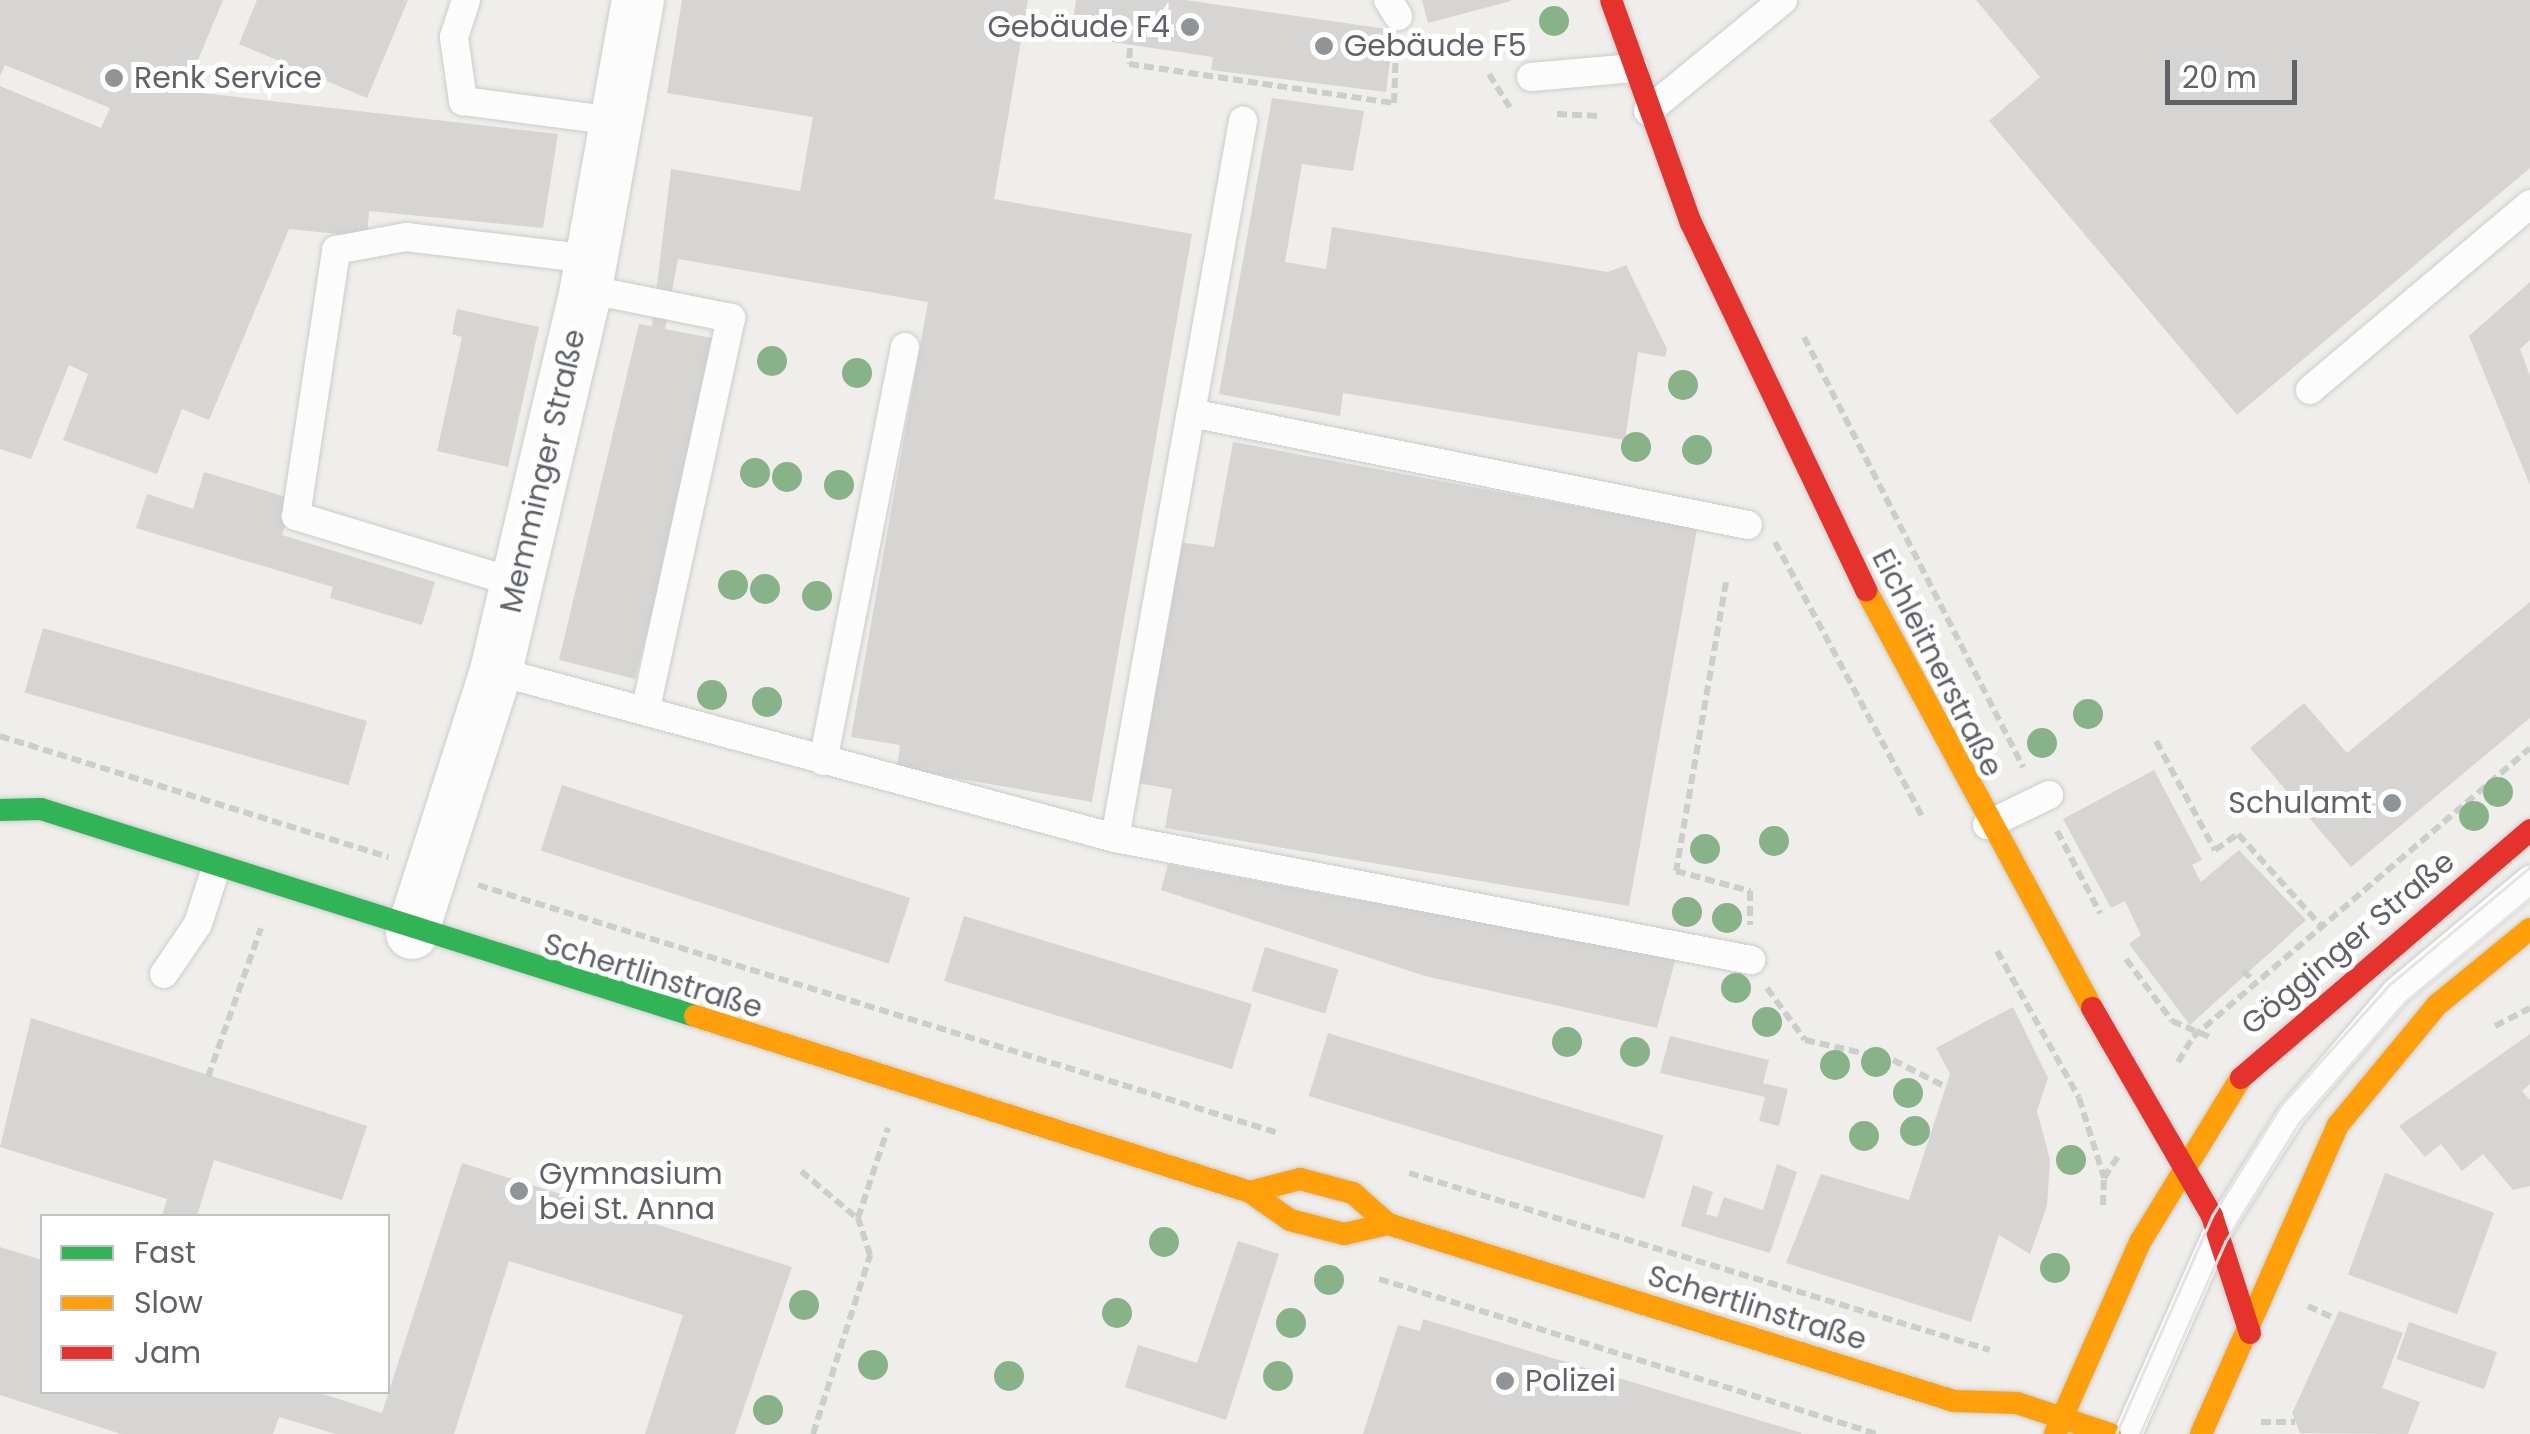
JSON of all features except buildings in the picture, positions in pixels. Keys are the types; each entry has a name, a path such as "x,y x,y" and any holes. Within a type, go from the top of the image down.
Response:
{"main road":[{"name":"Eichleitnerstraße","path":"1611,0 1648,111 1831,522 1987,825 2219,1229 2250,1333"},
{"path":"25,783 41,809"},
{"name":"Schertlinstraße","path":"0,810 41,809 216,871 1250,1192 1290,1220 1344,1234 1388,1224"},
{"name":"Gögginger Straße","path":"2058,1425 2182,1166 2265,1050 2530,830"},
{"path":"2200,1434 2250,1333 2338,1125 2437,1005 2530,929"},
{"name":"Schertlinstraße","path":"1250,1192 1300,1179 1353,1192 1388,1224 1954,1401 2017,1403 2058,1425 2110,1434"}],"street":[{"name":"Memminger Straße","path":"412,933 496,671 588,274 638,0"}],"lane":[{"path":"466,0 454,37 463,100 615,121"},
{"path":"1648,111 1783,0"},
{"path":"1531,77 1634,68"},
{"path":"1115,838 1243,122"},
{"path":"2310,390 2530,204"},
{"path":"516,583 296,516 336,250 406,237 588,274 731,318 646,709"},
{"path":"823,761 905,347"},
{"path":"1191,413 1748,525"},
{"path":"496,671 1115,838 1751,960"},
{"path":"1987,825 2044,797"},
{"path":"164,974 198,924 216,871"},
{"path":"2128,1434 2219,1229 2337,1057 2396,992 2530,880"}],"path":[{"path":"1130,48 1129,64 1394,103 1393,8"},
{"name":"Eichleitnerstraße","path":"1798,325 2108,927"},
{"path":"1726,582 1676,871 1750,891 1751,960 1805,1040 1894,1060 1946,1087"},
{"path":"0,736 1297,1139"},
{"path":"2156,741 2215,850 2238,834 2322,927"},
{"name":"Gögginger Straße","path":"2148,1107 2194,1037 2530,748"},
{"path":"208,1077 262,926"},
{"path":"2116,942 2172,1021 2194,1037"},
{"path":"2243,970 2255,983"},
{"path":"858,1218 890,1122"},
{"path":"1392,1168 1996,1352"},
{"path":"801,1171 858,1218 870,1255 813,1434"},
{"path":"2309,1306 2334,1318"},
{"path":"2255,1420 2274,1431 2294,1422"}],"tram line":[{"path":"2116,1434 2212,1216 2281,1105 2389,985 2530,867"},
{"path":"2140,1434 2225,1242 2299,1123 2405,1002 2530,898"}],"traffic: fast":[{"path":"0,810 41,809 695,1016"}],"traffic: slow":[{"path":"1866,590 2092,1008"},
{"path":"2201,1434 2338,1125 2437,1005 2530,929"},
{"path":"695,1016 1250,1192 1290,1220 1344,1234 1388,1224"},
{"path":"2055,1434 2140,1242 2241,1078"},
{"path":"1250,1192 1300,1179 1353,1193 1388,1224 1954,1401 2017,1403 2110,1434"}],"traffic: jam":[{"path":"1611,0 1691,223 1866,590"},
{"path":"2241,1078 2530,830"},
{"path":"2092,1008 2212,1216 2250,1333"}],"place":[{"name":"Gebäude F4","path":"1190,27"},
{"name":"Gebäude F5","path":"1324,46"},
{"name":"Renk Service","path":"114,78"},
{"name":"Schulamt","path":"2392,803"},
{"name":"Gymnasium bei St. Anna","path":"519,1191"},
{"name":"Polizei","path":"1505,1381"}]}
